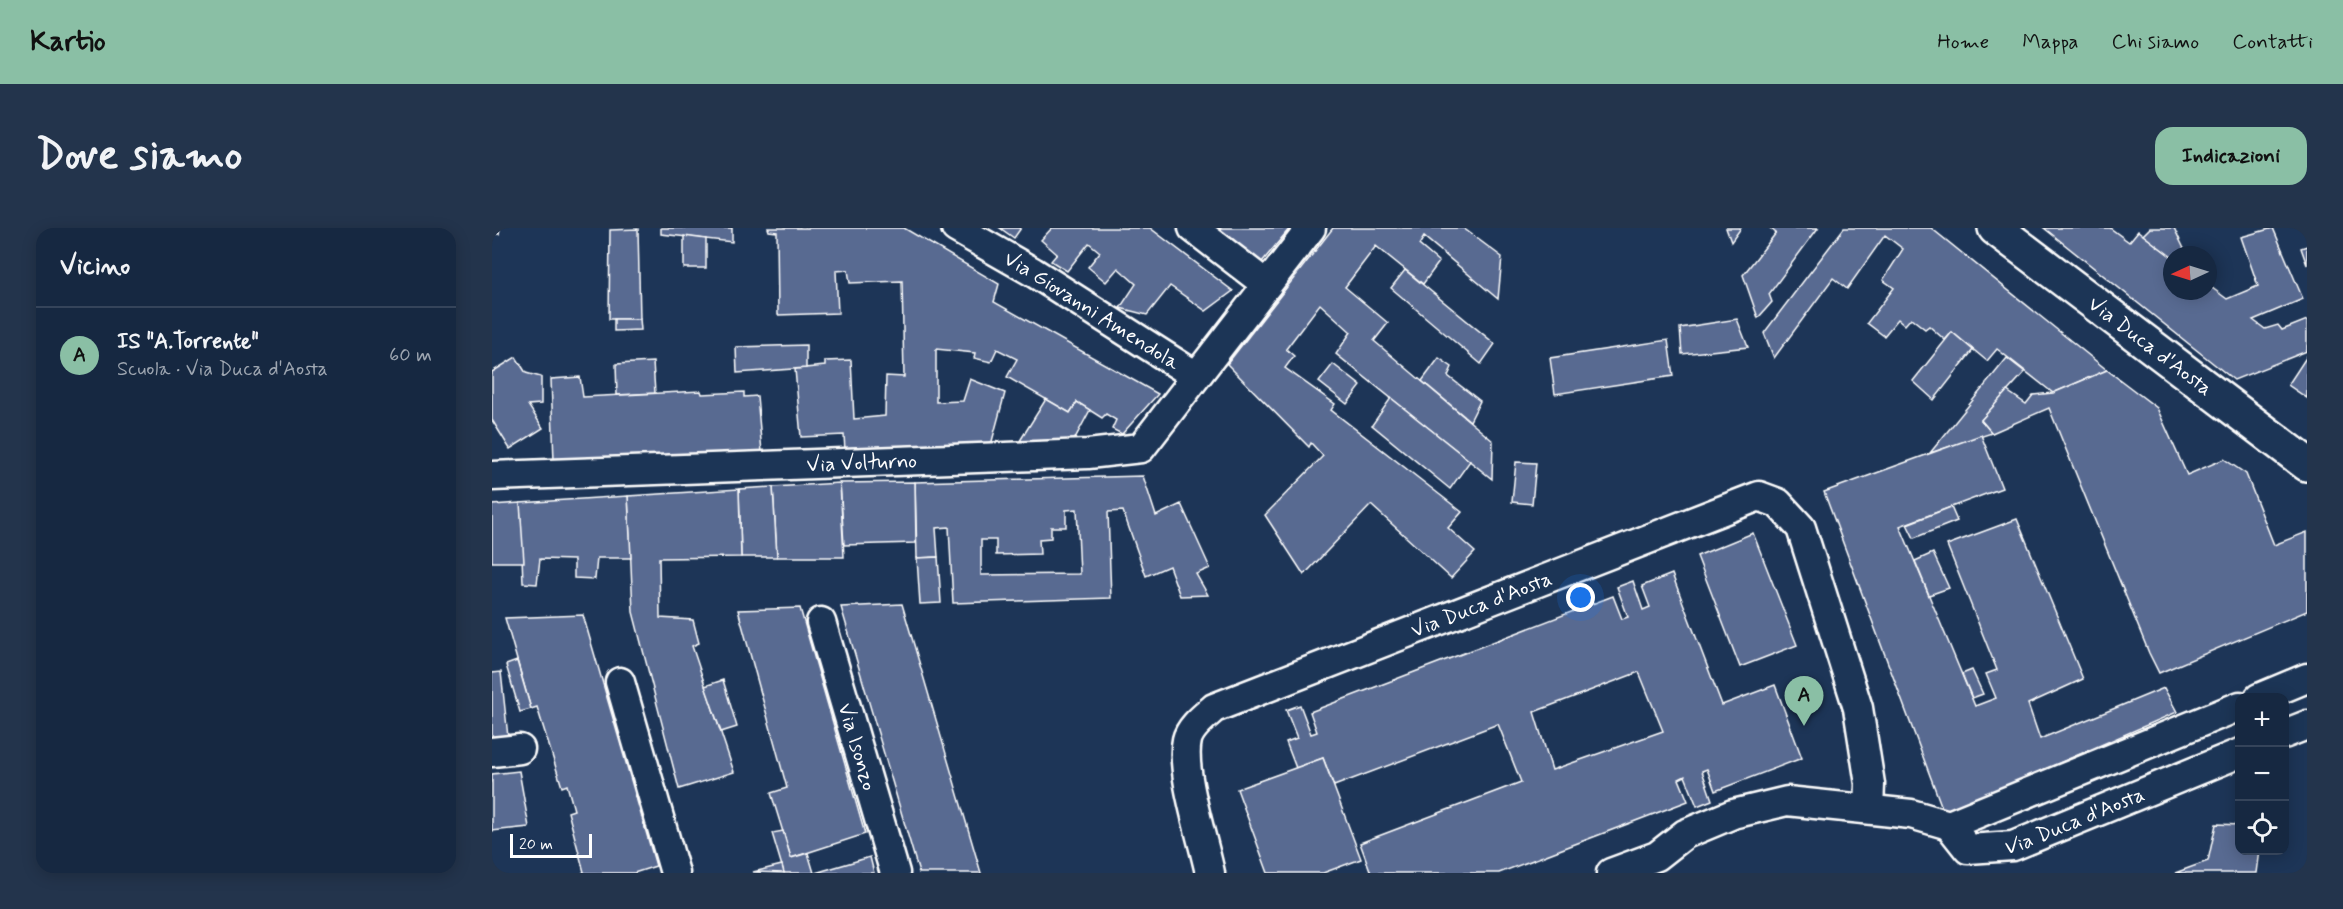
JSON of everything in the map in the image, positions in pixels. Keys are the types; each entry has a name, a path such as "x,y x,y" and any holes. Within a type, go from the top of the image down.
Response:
{"street":[{"name":"Via Giovanni Amendola","path":"956,228 1033,272 1196,376"},
{"path":"1193,228 1267,285"},
{"path":"1196,376 1311,228"},
{"name":"Via Duca d'Aosta","path":"1995,228 2307,464"},
{"name":"Via Volturno","path":"492,476 1088,454 1141,448 1196,376"},
{"name":"Via Duca d'Aosta","path":"1210,873 1186,764 1187,738 1198,722 1214,708 1760,496 1778,503 1801,528 1858,708 1870,784 1869,810"},
{"name":"Via Isonzo","path":"821,622 895,873"},
{"path":"2271,693 2307,678"},
{"path":"620,682 675,873"},
{"name":"Via Duca d'Aosta","path":"2235,708 1949,825 1968,849 2013,846 2235,755"},
{"path":"2289,732 2307,725"},
{"path":"492,752 520,749"},
{"path":"1611,873 1657,856 1685,834 1733,814 1787,801 1911,814 1949,825"}],"building":[{"path":"492,228 500,228 499,234 492,234"},
{"path":"661,228 732,228 732,242 661,234"},
{"path":"768,228 904,228 999,284 994,302 1158,394 1122,434 1112,429 1116,420 1106,414 1102,418 1077,402 1070,413 1007,377 1017,359 997,349 991,362 974,358 975,353 936,349 936,402 963,401 970,379 1005,393 991,445 845,450 844,435 801,437 795,369 825,366 825,361 851,360 854,419 885,416 886,376 904,377 902,281 850,283 848,270 836,271 838,313 778,315 777,232 769,231"},
{"path":"1000,228 1021,228 1014,238"},
{"path":"1052,228 1150,228 1233,291 1206,311 1170,286 1147,315 1120,308 1136,284 1118,268 1106,282 1088,267 1100,252 1089,243 1067,271 1051,261 1057,254 1041,240"},
{"path":"1201,228 1290,228 1257,268"},
{"path":"1333,228 1463,228 1502,257 1498,299 1424,237 1419,245 1439,262 1423,284 1376,246 1345,287 1388,323 1374,341 1493,441 1492,479 1336,354 1351,332 1320,304 1286,349 1294,356 1285,368 1335,404 1331,410 1462,512 1448,528 1475,552 1451,578 1371,505 1304,575 1265,515 1323,456 1311,443 1309,447 1227,364"},
{"path":"1726,228 1741,228 1731,242"},
{"path":"1770,228 1818,228 1769,294 1772,302 1758,318 1743,275 1776,233"},
{"path":"1844,228 1931,228 2107,370 2053,393 1997,349 1987,361 1952,332 1945,340 1929,326 1925,329 1911,318 1905,325 1898,319 1884,336 1867,323 1894,288 1883,280 1903,249 1885,235 1847,289 1833,278 1774,358 1764,333"},
{"path":"2044,228 2110,228 2129,242 2138,231 2163,250 2163,300 2217,300 2217,292 2227,299 2258,286 2241,237 2273,228 2303,299 2253,320 2265,329 2278,325 2282,330 2307,320 2307,351 2234,380"},
{"path":"2150,228 2174,228 2183,246 2163,246 2163,250 2143,235"},
{"path":"638,229 640,319 609,319 610,230"},
{"path":"684,236 706,239 706,268 684,268"},
{"path":"2307,246 2307,265 2301,248"},
{"path":"1405,270 1495,344 1481,364 1391,288"},
{"path":"614,319 640,319 641,330 614,331"},
{"path":"1737,319 1748,347 1682,354 1680,328"},
{"path":"1952,332 1973,350 1934,400 1913,381"},
{"path":"1668,340 1673,376 1555,394 1550,358"},
{"path":"806,345 806,368 737,373 736,347"},
{"path":"2307,356 2307,398 2288,385"},
{"path":"516,357 526,373 541,377 541,404 528,405 543,428 510,449 492,420 492,372"},
{"path":"1439,358 1452,367 1448,376 1480,401 1470,421 1422,381"},
{"path":"2007,358 2025,372 1981,420 1992,433 1930,453"},
{"path":"653,362 655,393 617,395 616,364"},
{"path":"1333,364 1361,386 1347,404 1319,382"},
{"path":"2107,370 2157,408 2187,475 2224,459 2246,474 2274,545 2307,532 2307,611 2159,673 2049,408 1992,433 1981,420 2007,391 2026,404 2033,395 2053,393"},
{"path":"580,377 583,397 701,391 702,394 744,392 744,397 757,396 762,452 554,461 551,379"},
{"path":"1391,398 1470,461 1450,489 1372,425"},
{"path":"1046,399 1070,413 1077,402 1090,410 1073,442 1018,444"},
{"path":"1981,435 2002,488 1900,526 1975,706 1996,698 1986,674 1997,670 1947,545 2017,519 2083,679 2028,704 2040,739 2164,688 2177,712 1944,813 1824,492"},
{"path":"1516,462 1536,463 1532,504 1512,502"},
{"path":"1143,476 1156,516 1181,504 1210,568 1196,574 1208,595 1180,596 1169,566 1146,576 1123,511 1108,512 1111,598 953,603 949,527 936,528 938,557 917,558 915,482","holes":["1077,509 1080,574 981,575 981,540 996,540 996,555 1040,554 1039,539 1051,538 1051,527 1066,527 1066,510"]},
{"path":"915,482 916,543 844,545 840,483"},
{"path":"840,483 844,557 777,557 773,487"},
{"path":"773,487 777,557 741,557 739,489"},
{"path":"739,489 741,557 659,558 660,618 693,620 699,643 692,646 734,772 679,789 633,612 628,496"},
{"path":"628,496 631,558 597,558 595,579 574,578 574,560 540,559 537,584 523,583 520,503"},
{"path":"520,503 524,562 492,562 492,505"},
{"path":"1951,507 1957,521 1914,538 1907,524"},
{"path":"1753,533 1797,645 1740,667 1697,556"},
{"path":"1933,553 1949,588 1929,595 1915,561"},
{"path":"938,557 941,603 920,604 917,558"},
{"path":"1672,574 1722,705 1775,685 1802,758 1715,791 1707,769 1702,771 1712,800 1697,806 1685,776 1679,779 1688,801 1499,873 1371,873 1360,843 1521,782 1498,724 1334,786 1323,758 1296,768 1286,742 1297,738 1286,710 1300,705 1311,734 1317,732 1310,712 1613,596 1622,619 1628,617 1617,587 1633,581 1643,610 1650,607 1642,586","holes":["1639,672 1663,731 1552,770 1534,712"]},
{"path":"902,604 981,873 919,873 841,607"},
{"path":"800,608 865,834 791,858 771,793 787,788 738,610"},
{"path":"583,615 656,866 634,873 582,873 584,872 568,812 574,810 567,785 562,787 537,707 531,709 505,618"},
{"path":"517,661 531,709 520,712 506,665"},
{"path":"1972,670 1983,694 1972,698 1962,674"},
{"path":"501,672 508,737 492,739 492,673"},
{"path":"723,680 737,727 721,732 705,686"},
{"path":"1323,758 1361,859 1323,873 1268,873 1237,789"},
{"path":"519,771 529,827 492,831 492,774"},
{"path":"2216,824 2235,825 2235,855 2259,855 2257,873 2175,873 2208,861"},
{"path":"783,831 791,858 808,853 814,873 784,873 772,833"},
{"path":"870,857 874,873 815,873"},
{"path":"782,865 784,873 753,872"}],"place":[{"name":"IS \"A.Torrente\"","path":"1804,726"}]}
